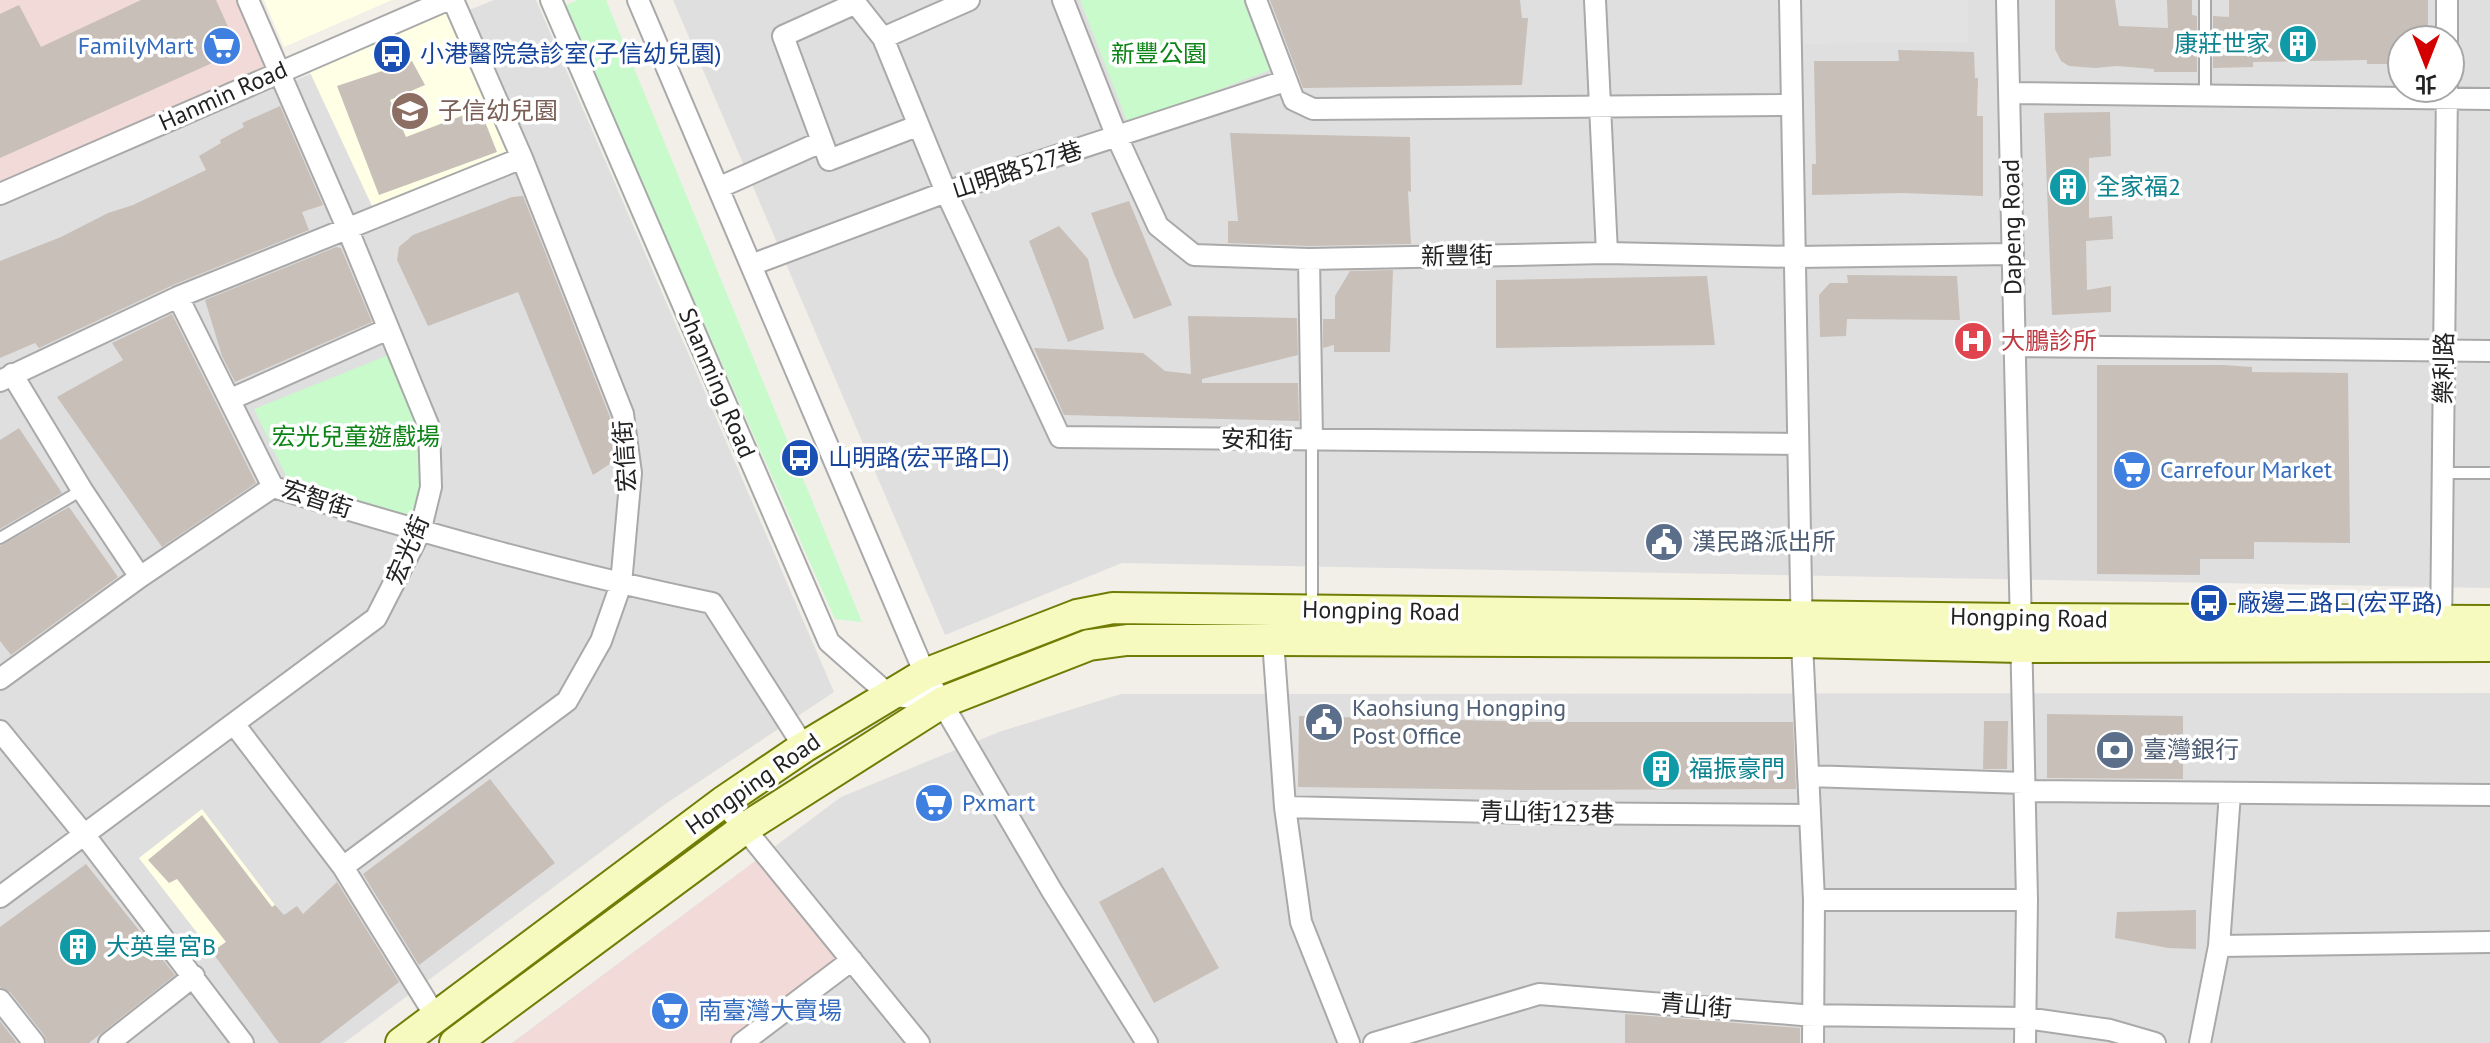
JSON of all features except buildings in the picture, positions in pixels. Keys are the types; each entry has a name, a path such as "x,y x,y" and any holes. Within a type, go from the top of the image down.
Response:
{"street":[{"name":"宏光街","path":"0,897 376,618 420,532 431,487 429,427 248,0"},
{"name":"Hanmin Road","path":"0,194 450,0"},
{"name":"宏信街","path":"343,867 567,701 601,641 621,584 631,473 623,414 522,158 450,0"},
{"name":"Shanming Road","path":"551,0 829,642 889,695"},
{"path":"638,0 925,674 1052,891 1147,1043"},
{"path":"883,38 969,0"},
{"name":"新豐街","path":"1063,0 1117,137 1158,226 1194,255 1309,259 1607,253 1796,257 2013,254"},
{"path":"1256,0 1294,100 1313,109 1792,105"},
{"path":"1595,0 1607,253"},
{"path":"1790,0 1801,629 1814,900 1813,1043"},
{"name":"Dapeng Road","path":"2007,0 2027,900 2025,1043"},
{"path":"2447,0 2447,24"},
{"path":"854,2 783,36 829,160 917,126"},
{"name":"安和街","path":"854,2 883,38 946,192 1060,437 1798,444"},
{"name":"山明路527巷","path":"751,265 946,192 1285,81"},
{"path":"2009,93 2205,96 2386,94"},
{"path":"2466,96 2490,99"},
{"name":"樂利路","path":"2441,635 2446,104"},
{"path":"718,188 821,142"},
{"path":"140,577 6,378 178,297 522,158"},
{"path":"1309,259 1312,441"},
{"name":"宏智街","path":"178,297 273,487 420,532 621,584 712,603 804,747"},
{"path":"231,399 388,329"},
{"path":"2015,346 2490,351"},
{"path":"0,679 140,577 273,487"},
{"name":"Hongping Road","path":"401,1043 723,802 889,695 925,674 1077,615 1113,608 1312,610 1801,629 2441,635 2490,646"},
{"path":"1312,610 1273,640 1285,807 1301,922 1349,1043"},
{"name":"Hongping Road","path":"2441,635 2490,621"},
{"name":"Hongping Road","path":"455,1043 745,828 943,702 1089,645 1127,640 1801,629"},
{"path":"889,695 943,702"},
{"path":"234,724 343,867 436,1017"},
{"path":"0,731 83,833 243,1043"},
{"path":"1808,776 2230,793 2490,795"},
{"path":"2200,1043 2219,946 2230,793"},
{"path":"723,802 919,1043"},
{"name":"青山街123巷","path":"1285,807 1810,815"},
{"path":"1814,900 2027,900"},
{"path":"2219,946 2490,942"},
{"path":"742,1043 852,960"},
{"path":"109,1043 194,976"},
{"name":"青山街","path":"1374,1043 1539,994 1813,1015 2026,1018 2110,1030 2155,1043"},
{"path":"0,1000 34,1043"},
{"path":"899,1043 900,1020"}],"lane":[{"path":"2205,0 2205,96"},
{"path":"1312,441 1312,610"},
{"path":"2442,473 2490,473"},
{"path":"0,538 82,490"}],"shaded area":[{"path":"0,0 247,0 278,72 0,194"},
{"path":"264,0 392,0 284,47"},
{"path":"494,0 536,0 834,692 664,805 344,1043 0,1043 0,199"},
{"path":"673,0 2490,0 2490,588 1122,563 945,635"},
{"path":"1796,0 1968,0 1968,42 1797,44"},
{"name":"子信幼兒園","path":"451,9 508,155 372,206 308,68"},
{"path":"2490,693 2490,1043 512,1043 841,797 999,732 1121,694"},
{"path":"202,809 275,905 212,952 139,858"},
{"path":"765,854 852,960 739,1043 513,1043"}],"green space":[{"path":"578,0 606,0 862,622 835,619 564,6"},
{"name":"新豐公園","path":"1080,0 1243,0 1270,70 1128,124"},
{"name":"宏光兒童遊戲場","path":"391,354 421,429 423,486 416,522 291,486 254,409"}],"place":[{"name":"康莊世家","path":"2298,44"},
{"name":"FamilyMart","path":"222,46"},
{"name":"小港醫院急診室(子信幼兒園)","path":"392,54"},
{"name":"子信幼兒園","path":"410,111"},
{"name":"全家福2","path":"2068,187"},
{"name":"大鵬診所","path":"1973,341"},
{"name":"山明路(宏平路口)","path":"800,458"},
{"name":"Carrefour Market","path":"2132,470"},
{"name":"漢民路派出所","path":"1664,542"},
{"name":"廠邊三路口(宏平路)","path":"2209,603"},
{"name":"Kaohsiung Hongping Post Office","path":"1324,722"},
{"name":"臺灣銀行","path":"2115,750"},
{"name":"福振豪門","path":"1661,769"},
{"name":"Pxmart","path":"934,803"},
{"name":"大英皇宮B","path":"78,947"},
{"name":"南臺灣大賣場","path":"670,1011"}]}
